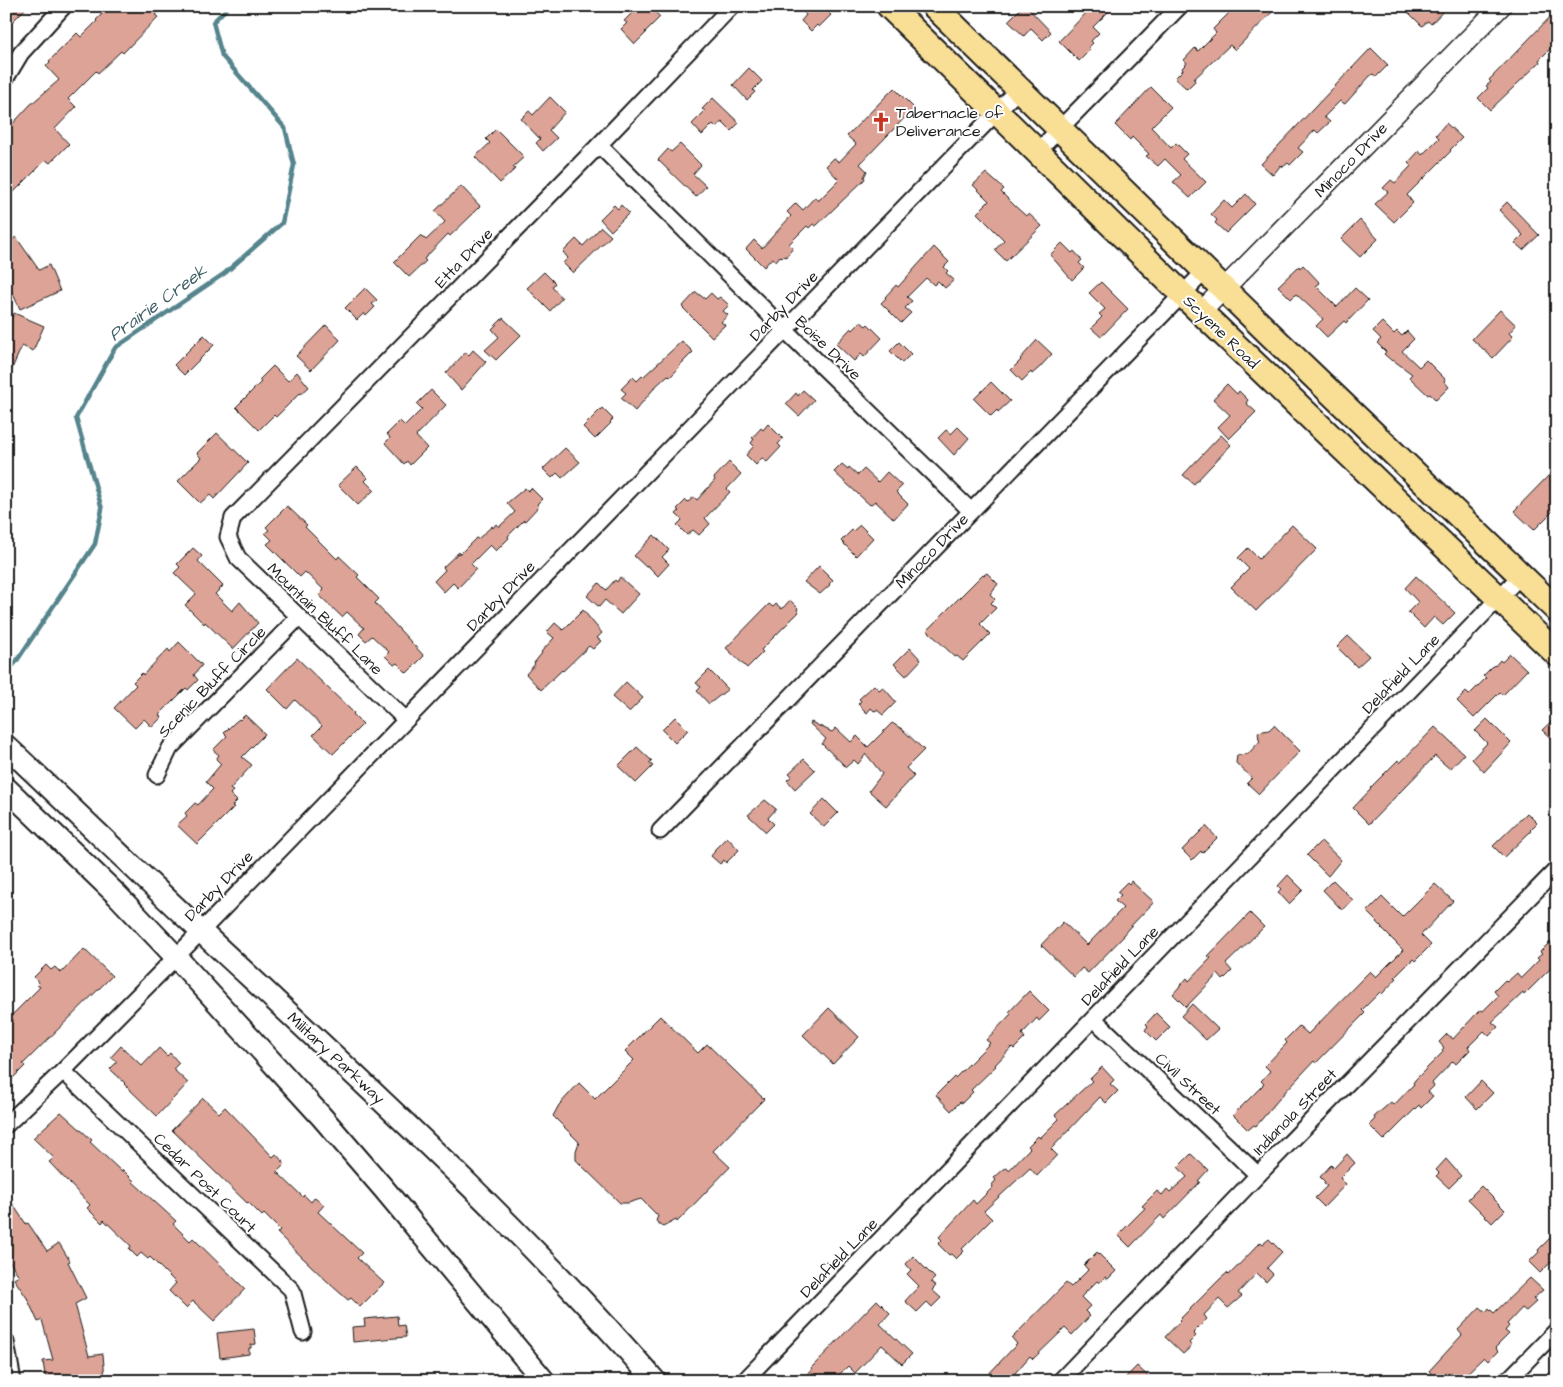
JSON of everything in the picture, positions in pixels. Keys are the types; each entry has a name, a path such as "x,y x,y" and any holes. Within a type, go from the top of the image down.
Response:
{"main road":[{"name":"Scyene Road","path":"889,6 1183,295 1557,654"},
{"name":"Scyene Road","path":"934,6 1224,290 1557,610"},
{"name":"Military Parkway","path":"6,746 450,1166 611,1330 655,1381"},
{"path":"6,788 118,896 321,1116 544,1381"}],"street":[{"path":"6,78 20,53 64,6"},
{"name":"Etta Drive","path":"228,537 234,518 599,145 732,6"},
{"path":"1037,152 1180,6"},
{"name":"Minoco Drive","path":"1201,312 1501,6"},
{"name":"Darby Drive","path":"6,1125 63,1071 176,957 1019,89"},
{"name":"Boise Drive","path":"599,145 971,512"},
{"name":"Minoco Drive","path":"660,831 1205,271"},
{"name":"Mountain Bluff Lane","path":"228,537 238,558 298,618 406,720"},
{"name":"Delafield Lane","path":"744,1381 1521,575"},
{"name":"Scenic Bluff Circle","path":"157,775 170,748 298,618"},
{"name":"Indianola Street","path":"1060,1381 1557,869"},
{"name":"Civil Street","path":"1094,1019 1258,1175"},
{"name":"Cedar Post Court","path":"63,1071 292,1290 303,1332"},
{"path":"1507,1381 1557,1330"},
{"path":"6,1342 13,1381"}],"building":[{"path":"6,6 28,6 6,28"},
{"path":"107,6 164,6 155,15 158,17 123,53 121,51 98,73 96,71 68,99 76,107 55,129 69,144 50,163 46,160 6,200 6,131 30,105 59,80 46,66 49,61 77,33 81,37 97,21 102,14 100,12"},
{"path":"639,6 649,6 660,17 635,44 621,29 627,23 624,21"},
{"path":"797,6 822,6 831,15 819,27 817,25 811,31 801,21 806,15"},
{"path":"1023,6 1026,6 1051,32 1043,40 1031,28 1024,36 1008,21"},
{"path":"1093,6 1114,6 1093,27 1099,33 1091,41 1093,43 1088,48 1090,50 1079,61 1059,41"},
{"path":"1236,6 1278,6 1235,50 1230,45 1194,79 1195,81 1187,89 1175,78 1187,63 1184,60 1195,48 1198,51 1216,33 1213,29"},
{"path":"1402,6 1448,6 1431,24 1428,21 1422,26"},
{"path":"1557,10 1557,42 1539,60 1540,62 1490,110 1478,98 1488,88 1486,86 1491,82 1489,80"},
{"path":"1371,48 1388,65 1376,77 1373,74 1370,76 1345,104 1340,101 1324,117 1330,122 1318,133 1315,130 1298,148 1303,152 1290,165 1288,163 1283,167 1281,165 1273,175 1261,164"},
{"path":"749,68 762,81 747,100 733,85"},
{"path":"1151,87 1171,107 1151,127 1171,148 1176,143 1187,154 1182,159 1206,182 1190,198 1173,182 1181,175 1165,159 1158,166 1146,156 1149,154 1132,137 1130,140 1115,125"},
{"path":"894,88 914,108 860,164 867,171 865,179 816,226 813,224 809,228 807,226 789,244 793,248 786,257 782,258 780,256 776,261 772,258 764,267 746,249 754,240 762,248 791,216 787,212 796,203 803,210 815,197 818,201 839,180 826,166 834,158 839,162 856,144 847,136"},
{"path":"550,97 565,112 549,130 557,138 543,151 536,143 540,139 521,119 529,111 533,115"},
{"path":"713,98 739,123 731,131 722,122 716,127 713,124 702,135 692,124 705,111 702,109"},
{"path":"1446,123 1462,138 1407,195 1413,203 1394,222 1375,204 1388,192 1383,188 1391,180 1395,183 1411,166 1408,163 1419,151 1422,155 1439,138 1436,135"},
{"path":"496,129 524,157 513,167 515,169 500,183 475,157 490,143 486,139"},
{"path":"680,144 701,165 693,174 706,186 696,197 658,160 668,149 671,152"},
{"path":"986,173 1004,189 1001,192 1016,207 1026,216 1029,214 1042,226 1006,261 995,250 1004,240 977,213 989,201 973,185"},
{"path":"461,186 480,206 450,236 448,234 424,259 426,261 409,277 394,262 421,235 426,240 445,222 435,211"},
{"path":"1246,194 1255,204 1226,233 1215,223 1217,220 1211,214 1224,200 1232,208"},
{"path":"1507,202 1539,235 1523,250 1515,243 1523,235 1499,210"},
{"path":"614,205 618,209 621,205 629,213 611,231 600,219"},
{"path":"1360,220 1378,239 1360,257 1341,239"},
{"path":"601,227 611,236 573,273 563,263 568,258 563,252 576,239 583,246"},
{"path":"16,237 39,270 49,265 60,291 20,309 6,279 6,244"},
{"path":"1062,243 1072,253 1074,251 1082,260 1079,263 1084,268 1072,280 1050,255"},
{"path":"934,247 949,262 944,267 948,271 946,273 954,280 945,288 938,281 934,285 926,278 907,297 912,301 905,308 911,313 901,323 881,303"},
{"path":"1303,265 1320,283 1316,286 1337,307 1355,288 1368,300 1346,323 1344,321 1327,337 1316,326 1323,319 1296,294 1291,299 1278,286 1299,266 1300,268"},
{"path":"544,272 555,283 552,287 562,298 550,311 527,288"},
{"path":"1101,282 1128,309 1101,337 1091,328 1102,317 1099,314 1105,309 1089,293"},
{"path":"365,288 377,300 372,304 375,307 366,316 364,313 357,320 345,308"},
{"path":"696,292 705,299 711,293 717,299 720,297 729,305 723,311 728,315 721,322 725,325 712,337 682,307"},
{"path":"1500,310 1516,325 1509,333 1513,337 1493,358 1472,339"},
{"path":"14,313 44,326 33,351 22,346 6,382 6,329"},
{"path":"503,318 521,335 496,360 485,350 499,337 492,329"},
{"path":"861,322 866,326 868,324 882,338 864,357 861,354 854,361 836,344 851,328 853,330"},
{"path":"1382,322 1394,334 1397,331 1402,336 1407,331 1414,339 1402,351 1419,367 1426,360 1445,379 1444,381 1449,387 1436,400 1409,377 1412,374 1384,354 1386,352 1377,343 1381,339 1373,331"},
{"path":"326,325 340,340 311,370 296,356"},
{"path":"204,335 214,345 184,375 174,365"},
{"path":"1037,340 1052,354 1039,368 1032,374 1031,372 1022,381 1011,370"},
{"path":"682,341 693,352 670,377 668,375 656,386 635,411 621,398 626,393 621,389 633,377 637,381 643,377"},
{"path":"899,342 911,354 902,363 890,351"},
{"path":"473,350 486,362 461,390 446,373 466,352 469,355"},
{"path":"273,366 288,381 297,372 309,387 300,393 276,417 274,415 259,430 236,407 261,382 259,380"},
{"path":"991,382 1010,401 991,416 974,399"},
{"path":"1227,384 1237,394 1239,391 1248,400 1246,403 1256,412 1229,439 1218,427 1230,415 1213,399"},
{"path":"431,390 446,405 416,436 427,448 410,465 407,461 404,464 385,443 390,438 387,434 400,421 405,426 422,409 417,404"},
{"path":"803,390 814,400 799,416 786,404 796,393 798,396"},
{"path":"602,408 613,419 595,439 583,427"},
{"path":"768,424 783,439 778,444 781,447 767,462 762,458 756,465 746,455 754,446 751,443 754,439 752,438 761,428 763,430"},
{"path":"958,427 969,438 954,455 938,438 946,430 951,434"},
{"path":"217,433 248,463 214,499 210,495 200,503 178,481 201,458 197,453"},
{"path":"1221,435 1231,445 1194,484 1183,475"},
{"path":"565,448 580,462 562,478 557,473 552,478 543,469"},
{"path":"729,462 741,474 727,489 730,492 705,518 710,524 699,535 693,530 687,535 677,525 682,520 676,514 679,511 677,509 686,500 688,502 694,497 697,500"},
{"path":"842,464 858,475 864,469 878,482 887,472 902,486 896,492 908,504 894,519 875,501 870,505 834,472"},
{"path":"357,467 368,478 365,481 374,490 358,505 338,485"},
{"path":"1551,473 1557,479 1557,507 1534,530 1514,511"},
{"path":"525,488 528,491 531,488 542,499 537,504 539,506 508,536 509,538 496,551 490,545 471,564 476,569 458,588 453,583 444,592 434,581 445,570 443,567 476,538 478,539 496,524 499,527 515,512 507,503"},
{"path":"287,506 307,525 305,527 337,559 339,556 359,575 357,577 379,599 375,603 424,656 407,673 397,663 394,665 385,656 389,652 372,636 366,641 359,634 364,628 347,612 342,617 319,595 324,590 305,572 300,577 267,544 272,540 265,533 269,530 266,527"},
{"path":"860,525 873,538 856,556 841,541"},
{"path":"1292,525 1317,549 1256,611 1231,587 1249,569 1238,558 1248,548 1259,559"},
{"path":"654,535 669,550 662,557 669,564 658,576 634,556"},
{"path":"193,548 202,556 198,561 223,586 215,594 232,611 240,602 258,623 233,649 185,605 196,594 174,573 180,567 177,564"},
{"path":"819,566 833,580 820,594 804,582"},
{"path":"987,573 998,584 990,594 995,599 991,603 996,608 980,624 990,634 963,661 957,656 955,657 927,630 983,574"},
{"path":"1416,576 1455,613 1443,625 1434,617 1424,628 1408,612 1418,602 1405,588"},
{"path":"620,577 639,594 621,614 605,600 599,607 587,596 599,583 606,590 615,580 617,582"},
{"path":"790,600 798,608 799,612 761,650 763,652 747,668 726,648 769,604 773,607 776,604 782,609"},
{"path":"583,610 602,633 597,638 601,641 593,649 589,646 541,690 526,674 535,664 541,652 554,638 547,632 555,623 563,630"},
{"path":"1348,636 1369,656 1357,667 1337,647"},
{"path":"179,642 202,665 194,675 198,680 188,690 186,688 159,715 162,717 152,727 144,719 135,728 114,708 136,685 133,682 142,673 143,675 168,649 170,652"},
{"path":"910,648 921,660 906,676 894,664"},
{"path":"1510,654 1527,670 1503,695 1500,692 1474,718 1457,701 1466,692 1469,695 1486,678 1483,676 1494,665 1500,660 1502,662"},
{"path":"297,658 363,724 333,754 313,735 322,726 295,700 287,709 267,689"},
{"path":"709,670 728,689 709,704 697,691 701,687 696,683"},
{"path":"626,682 643,698 629,712 612,697"},
{"path":"874,685 879,690 883,687 896,702 883,715 871,708 867,713 858,704 861,701 859,699"},
{"path":"245,715 265,734 242,757 252,765 230,789 233,791 230,794 237,801 232,806 234,807 197,844 177,825 187,816 185,813 195,803 198,805 213,789 206,782 221,764 216,759 219,755 213,750 227,736 224,733"},
{"path":"1557,716 1557,744 1542,730"},
{"path":"675,717 688,730 675,743 662,730"},
{"path":"1487,719 1511,743 1484,772 1472,759 1487,743 1475,731"},
{"path":"811,722 832,732 836,728 851,742 857,736 868,747 892,723 902,729 924,750 906,768 914,776 886,806 869,791 882,774 866,754 858,764 854,760 846,767 822,744 826,739 810,724"},
{"path":"1274,725 1300,751 1259,794 1247,783 1252,778 1236,763 1237,755 1248,754 1260,741 1258,732 1269,730"},
{"path":"1435,727 1464,754 1450,769 1435,756 1369,824 1353,808 1398,760 1400,763"},
{"path":"637,747 652,761 649,763 653,766 636,783 618,766"},
{"path":"804,759 815,770 795,789 787,780 792,776 789,773"},
{"path":"824,799 838,813 824,827 810,814"},
{"path":"765,800 776,809 768,818 774,824 766,832 748,815"},
{"path":"1527,813 1537,823 1504,857 1493,846"},
{"path":"1206,826 1217,838 1192,860 1182,850"},
{"path":"727,837 739,850 726,863 724,860 720,864 711,856 714,850"},
{"path":"1321,841 1341,860 1328,876 1307,855"},
{"path":"1288,875 1303,890 1289,904 1278,892 1281,889 1278,886"},
{"path":"1333,880 1353,900 1342,910 1323,890"},
{"path":"1131,881 1154,902 1088,973 1082,968 1074,977 1041,945 1063,922 1087,945 1123,908 1115,901 1121,895 1117,892 1127,882 1129,884"},
{"path":"1435,884 1453,901 1421,935 1431,945 1415,961 1413,959 1395,977 1397,978 1382,994 1380,992 1362,1010 1365,1013 1316,1063 1314,1061 1256,1126 1254,1125 1248,1130 1233,1115 1264,1084 1261,1081 1270,1071 1265,1066 1287,1043 1285,1040 1299,1026 1308,1034 1370,971 1376,977 1403,950 1367,912 1382,897 1402,917"},
{"path":"1250,913 1264,927 1226,964 1232,971 1223,980 1218,974 1186,1007 1173,994 1187,978 1189,981 1211,958 1208,956"},
{"path":"1550,942 1557,949 1557,962 1524,995 1523,993 1492,1022 1498,1027 1489,1036 1484,1031 1468,1047 1470,1050 1456,1064 1453,1061 1432,1083 1434,1086 1428,1092 1433,1096 1421,1108 1419,1105 1384,1140 1369,1125 1375,1119 1374,1117 1391,1102 1394,1105 1414,1084 1415,1080 1443,1052 1444,1048 1439,1042 1447,1034 1453,1039 1478,1012 1483,1011 1498,996 1494,991 1505,980 1507,982 1517,973 1521,978 1539,960 1537,958 1542,954 1540,952"},
{"path":"84,949 112,976 23,1064 25,1066 6,1085 6,1021 40,987 37,985 39,983 34,977 46,965 51,970 55,967 61,973"},
{"path":"1029,991 1049,1011 1039,1021 1037,1018 1022,1034 1025,1038 1014,1049 1012,1047 996,1066 971,1090 973,1092 951,1111 936,1095 990,1043 986,1040 1011,1014 1009,1012"},
{"path":"1192,1004 1218,1029 1206,1040 1181,1016"},
{"path":"829,1008 859,1037 833,1064 803,1035"},
{"path":"1156,1013 1170,1027 1156,1041 1145,1030 1148,1026 1146,1024"},
{"path":"660,1016 698,1053 707,1044 764,1099 713,1151 730,1167 677,1222 676,1220 663,1227 656,1221 658,1216 641,1199 620,1203 576,1160 579,1142 553,1116 559,1105 579,1083 595,1099 634,1060 625,1051"},
{"path":"121,1046 142,1066 159,1048 167,1056 170,1053 179,1063 173,1069 188,1083 157,1116 110,1069 117,1062 111,1057"},
{"path":"1102,1067 1114,1080 1110,1084 1118,1091 1106,1103 1100,1097 1051,1149 1057,1155 1037,1176 1030,1168 984,1211 992,1219 962,1249 964,1251 956,1259 951,1254 949,1255 938,1244 942,1240 939,1237 973,1200 976,1204 993,1187 992,1185 996,1180 994,1178 1004,1169 1009,1170 1030,1148 1028,1146 1038,1136 1040,1138 1059,1119 1055,1115 1092,1081 1090,1079"},
{"path":"1481,1081 1493,1093 1477,1109 1466,1097"},
{"path":"203,1098 219,1113 225,1107 273,1157 276,1154 285,1164 277,1172 303,1197 304,1195 311,1202 315,1197 324,1205 318,1212 362,1253 357,1258 384,1283 360,1307 351,1298 348,1300 331,1285 277,1233 280,1230 264,1214 262,1216 247,1203 172,1130"},
{"path":"61,1112 92,1140 90,1142 122,1172 123,1170 133,1182 176,1221 173,1224 190,1241 193,1238 245,1289 214,1321 193,1301 186,1308 169,1291 176,1283 150,1257 148,1259 141,1253 137,1257 129,1249 131,1246 104,1220 102,1223 87,1208 90,1205 49,1162 54,1158 33,1138"},
{"path":"1191,1154 1208,1170 1198,1181 1200,1182 1164,1219 1161,1215 1130,1247 1118,1235 1145,1208 1142,1206 1157,1191 1162,1195 1167,1189 1170,1192 1187,1177 1178,1167"},
{"path":"1347,1154 1355,1163 1340,1178 1346,1184 1324,1207 1315,1198 1327,1186 1320,1177 1331,1165 1334,1168"},
{"path":"1446,1159 1461,1176 1449,1188 1436,1176 1439,1173 1436,1170"},
{"path":"1481,1186 1505,1210 1492,1223 1468,1199"},
{"path":"6,1194 47,1251 59,1243 70,1261 68,1262 86,1298 75,1304 89,1356 103,1354 105,1379 48,1381 47,1376 45,1376 43,1361 53,1360 42,1320 38,1322 27,1298 14,1279 19,1276 6,1256"},
{"path":"1557,1231 1557,1268 1551,1262 1540,1273 1529,1262"},
{"path":"1269,1239 1282,1252 1267,1268 1273,1274 1266,1282 1257,1273 1238,1293 1242,1296 1228,1308 1219,1299 1204,1315 1207,1319 1193,1333 1196,1336 1189,1343 1192,1346 1183,1354 1165,1337 1179,1320 1220,1279 1227,1273 1229,1275 1261,1242 1263,1244"},
{"path":"1097,1252 1116,1271 1108,1279 1105,1277 1099,1283 1097,1281 1081,1297 1090,1306 1085,1311 1090,1316 1072,1335 1065,1328 1033,1359 1030,1356 1008,1381 982,1381 1017,1344 1012,1338 1066,1283 1071,1287 1088,1270 1084,1265"},
{"path":"913,1256 935,1278 931,1282 936,1286 932,1290 941,1298 932,1307 927,1302 917,1312 905,1301 919,1286 907,1274 911,1270 906,1264"},
{"path":"1530,1278 1543,1290 1533,1299 1536,1302 1526,1311 1522,1308 1507,1324 1509,1326 1505,1331 1509,1334 1495,1348 1498,1351 1488,1361 1484,1357 1459,1381 1438,1381 1429,1371 1462,1335 1458,1330 1480,1307 1486,1312 1489,1308 1494,1313"},
{"path":"877,1300 890,1313 880,1324 912,1354 902,1364 882,1345 855,1373 848,1366 833,1381 815,1381 808,1373 812,1370 811,1368"},
{"path":"397,1316 398,1326 404,1325 406,1337 353,1342 352,1327 365,1326 364,1319"},
{"path":"254,1329 256,1344 251,1345 249,1354 220,1358 217,1333"},
{"path":"1137,1366 1153,1381 1122,1381"}],"waterway":[{"name":"Prairie Creek","path":"6,673 16,662 95,544 102,509 76,418 115,348 225,273 282,223 294,165 285,128 222,56 213,22 229,6"}],"place":[{"name":"Tabernacle of Deliverance","path":"881,122"}]}
